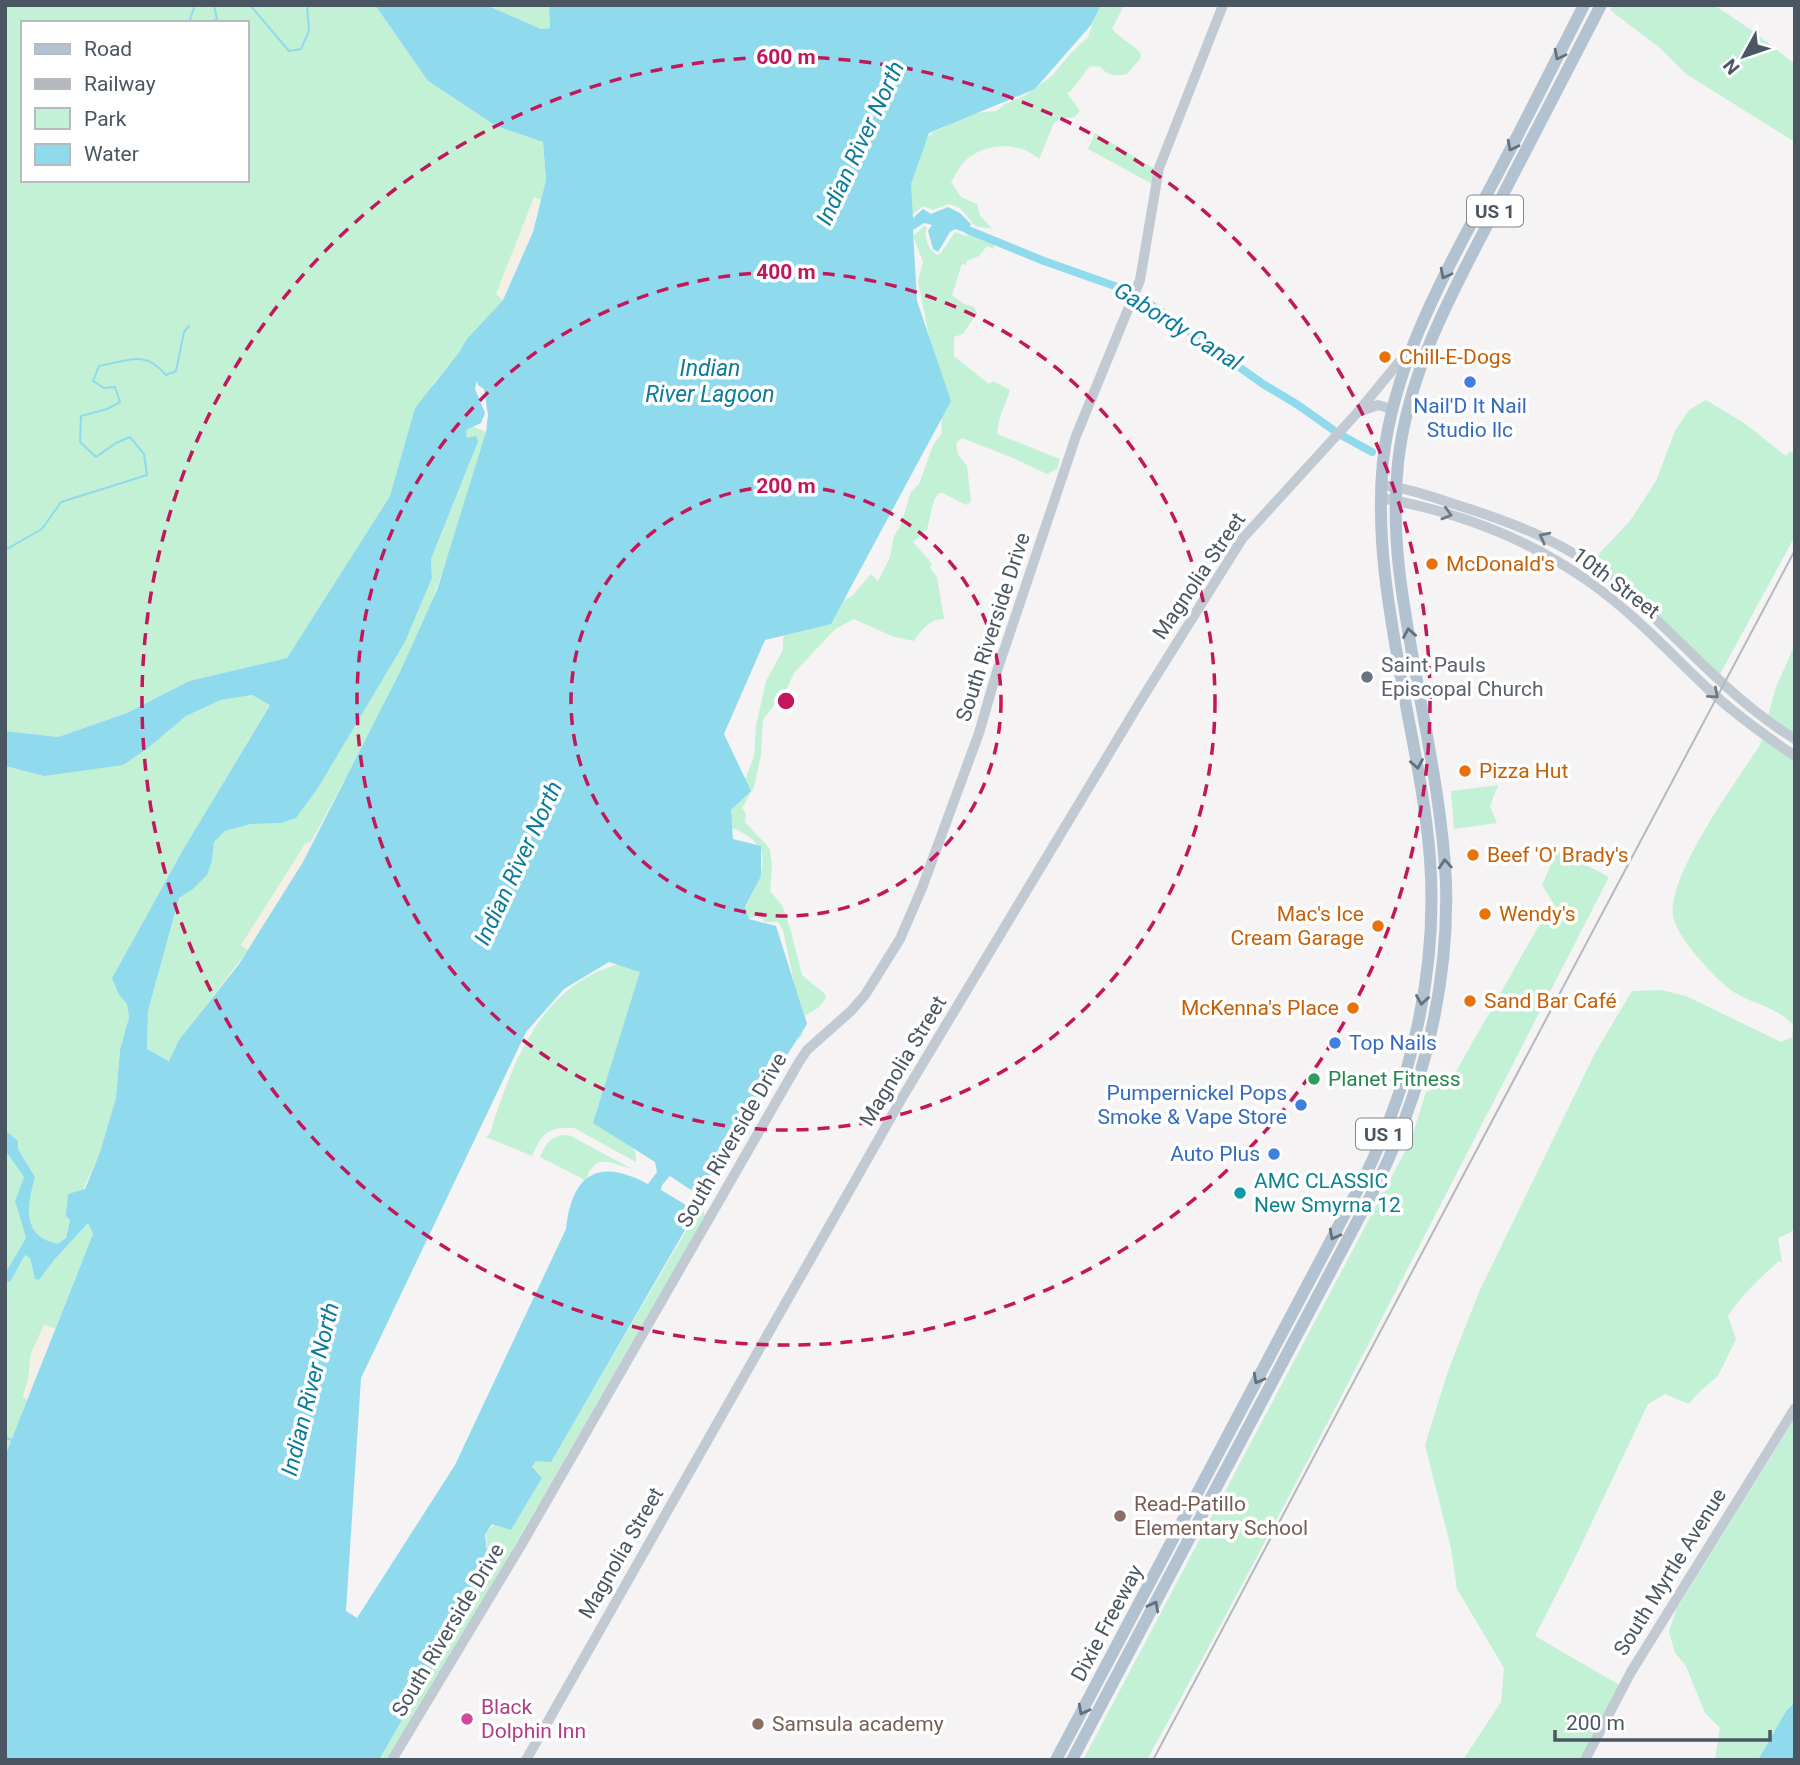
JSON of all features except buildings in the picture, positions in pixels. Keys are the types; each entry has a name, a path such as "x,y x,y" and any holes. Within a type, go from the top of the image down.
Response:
{"main road":[{"name":"US 1","path":"1409,722 1384,576 1381,491 1392,408 1421,323 1584,5"},
{"name":"US 1","path":"1429,748 1400,582 1395,529 1398,463 1406,416 1420,365 1437,322 1601,5"},
{"path":"1470,226 1473,252"},
{"path":"1460,245 1462,273"},
{"path":"1405,697 1424,718"},
{"path":"1409,722 1420,732 1429,748"},
{"name":"Dixie Freeway","path":"1056,1760 1376,1154 1402,1085 1418,1027 1427,968 1431,883 1425,813 1409,722"},
{"name":"Dixie Freeway","path":"1072,1760 1399,1138 1419,1081 1431,1034 1443,961 1446,894 1442,830 1429,748"}],"street":[{"name":"South Riverside Drive","path":"393,1760 523,1542 799,1062 807,1050 865,995 900,939 922,888 979,733 997,671 1076,436 1138,284 1159,168 1223,5"},
{"name":"Magnolia Street","path":"526,1760 902,1098 1143,697 1242,538 1414,345"},
{"path":"1357,412 1378,405 1392,408"},
{"name":"10th Street","path":"1381,491 1396,486 1504,520 1544,536 1581,558 1622,588 1748,706 1795,739"},
{"name":"10th Street","path":"1381,491 1395,500 1458,517 1513,538 1588,581 1742,718 1795,756"},
{"path":"1692,673 1701,664"},
{"path":"1742,718 1748,706"},
{"name":"South Myrtle Avenue","path":"1585,1760 1631,1672 1795,1408"}],"green space":[{"path":"5,5 375,5 428,81 496,126 543,142 546,180 541,200 535,198 497,294 503,300 466,340 433,384 403,454 390,496 287,658 189,681 127,713 58,737 5,731"},
{"path":"486,5 549,5 550,28 541,29"},
{"path":"1099,5 1124,5 1112,29 1138,50 1140,59 1123,75 1112,75 1100,67 1090,66 1067,93 1080,111 1075,117 1059,119 1054,123 1039,159 1021,149 1000,146 980,151 963,163 951,182 961,197 977,204 980,215 992,229 975,226 960,208 949,204 933,210 923,206 912,215 907,178 925,140 951,121 972,113 997,111 1052,76 1088,37"},
{"path":"1612,5 1714,5 1750,29 1795,64 1795,142 1686,74 1660,48 1610,10"},
{"path":"1095,133 1155,169 1152,184 1088,149"},
{"path":"924,226 927,227 928,242 937,255 955,232 966,236 970,233 994,244 994,249 987,246 979,256 967,261 966,265 962,264 952,295 964,304 974,307 977,313 963,334 954,337 954,356 989,384 993,381 1010,390 997,434 1060,459 1057,469 1047,474 962,438 956,443 958,455 967,466 971,501 966,505 939,493 934,500 927,529 913,542 932,564 930,568 937,577 944,619 927,625 914,641 894,637 854,619 835,629 794,673 787,688 777,696 778,700 763,720 761,755 754,787 742,808 746,814 745,822 770,849 770,891 782,905 802,975 825,994 826,998 818,1008 806,1015 802,1036 793,1041 798,1002 783,930 778,922 765,922 760,915 748,919 744,911 762,871 763,861 756,843 742,832 731,828 730,811 738,803 754,756 756,726 766,681 783,650 783,638 787,630 852,596 871,574 878,581 890,557 894,536 900,527 911,492 919,484 933,445 942,433 941,413 926,342 929,336 918,281 923,262 913,236"},
{"path":"1706,400 1744,423 1786,456 1790,451 1795,454 1795,536 1719,676 1627,586 1592,561 1630,521 1656,481 1675,431 1689,410"},
{"path":"472,426 486,432 481,461 423,627 360,753 311,842 305,844 242,945 248,950 181,1038 170,1061 147,1049 148,1011 179,898 193,889 212,860 214,842 225,831 251,824 281,823 296,817 318,788 405,642 432,578 431,559 478,442 467,438 466,430"},
{"path":"1795,644 1795,734 1768,716 1776,687"},
{"path":"252,695 270,704 184,848 112,978 119,995 127,1004 129,1017 120,1050 116,1098 100,1152 70,1219 66,1238 58,1245 46,1241 32,1227 29,1218 35,1177 18,1149 18,1141 5,1130 5,766 44,776 148,748 186,716 221,700"},
{"path":"1762,739 1795,761 1795,1226 1791,1232 1778,1238 1782,1262 1779,1261 1752,1287 1728,1316 1736,1339 1718,1376 1689,1404 1665,1394 1648,1404 1535,1636 1623,1687 1585,1760 1463,1760 1501,1702 1504,1668 1457,1589 1451,1548 1425,1445 1448,1371 1479,1292 1595,1053 1632,991 1661,990 1686,996 1781,1042 1792,1037 1793,1025 1786,1018 1744,998 1713,974 1681,934 1673,916 1674,898 1692,853"},
{"path":"1498,785 1490,806 1497,823 1454,829 1451,791"},
{"path":"1557,850 1609,877 1381,1320 1147,1760 1083,1760 1411,1140 1426,1092 1450,1082 1537,929 1555,906 1542,885"},
{"path":"623,963 641,969 629,1141 636,1154 636,1162 574,1128 558,1128 547,1133 532,1156 486,1137 490,1133 509,1079 534,1028 571,988 595,973"},
{"path":"563,1135 571,1136 632,1169 609,1162 598,1162 590,1170 585,1182 540,1157 548,1142"},
{"path":"5,1150 24,1177 15,1201 26,1238 7,1270 16,1271 25,1255 30,1258 35,1278 39,1280 88,1223 93,1234 55,1329 44,1325 31,1354 23,1396 27,1400 5,1456"},
{"path":"700,1207 705,1215 698,1228 408,1730 387,1760 379,1760 489,1569 486,1534 494,1524 511,1530 542,1478 532,1468 536,1461 551,1461"},
{"path":"1795,1418 1795,1702 1786,1711 1758,1760 1715,1760 1720,1728 1705,1713 1686,1666 1675,1653 1669,1632 1676,1610"}],"sand":[{"path":"534,197 541,200 533,232 503,300 496,294"},
{"path":"358,755 303,862 248,950 241,945 306,843 311,842"},
{"path":"44,1325 55,1329 27,1400 23,1396 31,1354"}],"water":[{"name":"Indian River Lagoon","path":"375,5 486,5 541,29 550,28 549,5 1101,5 1091,25 1035,89 929,133 911,184 913,218 923,209 931,214 948,207 960,213 971,224 967,233 955,229 950,232 938,252 933,249 928,231 932,225 924,223 913,230 917,301 951,401 831,624 765,640 724,734 751,791 731,810 733,839 761,846 761,876 745,907 749,919 776,926 807,1024 701,1189 691,1190 670,1176 662,1185 661,1190 696,1211 551,1462 536,1461 532,1467 542,1478 511,1530 492,1524 485,1535 489,1569 379,1760 5,1760 5,1456 93,1234 88,1223 39,1280 35,1279 30,1258 25,1255 10,1282 6,1281 7,1270 26,1238 15,1201 24,1177 5,1150 5,1130 18,1141 18,1149 35,1177 29,1209 32,1227 46,1240 58,1244 66,1238 70,1220 66,1216 68,1194 85,1189 100,1152 116,1098 120,1050 129,1017 127,1004 119,995 112,978 184,848 270,705 252,695 221,700 186,716 123,765 44,776 5,766 5,731 58,737 127,713 189,681 287,658 390,496 415,408 466,340 503,300 533,232 546,180 543,142 496,126 428,81","holes":["477,380 478,385 484,389 488,415 486,432 437,590 400,672 303,862 239,964 179,1040 169,1061 147,1049 148,1011 179,898 207,875 214,842 225,831 251,824 281,823 296,818 318,788 405,642 432,578 431,559 478,442 476,436 467,438 466,430 481,423 485,413 475,389","609,962 640,972 593,1123 655,1162 657,1172 648,1184 615,1172 602,1172 581,1183 569,1210 566,1229 455,1465 357,1618 346,1611 361,1378 526,1032 564,989"]},
{"path":"1795,1702 1795,1760 1758,1760 1786,1711"}],"waterway":[{"path":"192,21 195,5"},
{"path":"212,21 217,19 214,5"},
{"path":"250,5 289,51 301,49 309,31 307,5"},
{"name":"Gabordy Canal","path":"968,230 1126,290 1159,310 1263,384 1339,434 1372,452"},
{"path":"5,550 42,529 61,502 147,475 144,454 130,437 96,457 80,442 81,416 107,409 120,402 115,387 104,388 93,381 99,366 143,359 166,375 176,371 184,332 189,326"},
{"path":"5,1437 11,1440"}],"railway":[{"path":"1153,1760 1795,550"}],"place":[{"name":"Chill-E-Dogs","path":"1385,357"},
{"name":"Nail'D It Nail Studio llc","path":"1470,382"},
{"name":"McDonald's","path":"1432,564"},
{"name":"Saint Pauls Episcopal Church","path":"1367,677"},
{"name":"Pizza Hut","path":"1465,771"},
{"name":"Beef 'O' Brady's","path":"1473,855"},
{"name":"Wendy's","path":"1485,914"},
{"name":"Mac's Ice Cream Garage","path":"1378,926"},
{"name":"Sand Bar Café","path":"1470,1001"},
{"name":"McKenna's Place","path":"1353,1008"},
{"name":"Top Nails","path":"1335,1043"},
{"name":"Planet Fitness","path":"1314,1079"},
{"name":"Pumpernickel Pops Smoke & Vape Store","path":"1301,1105"},
{"name":"Auto Plus","path":"1274,1154"},
{"name":"AMC CLASSIC New Smyrna 12","path":"1240,1193"},
{"name":"Read-Patillo Elementary School","path":"1120,1516"},
{"name":"Black Dolphin Inn","path":"467,1719"},
{"name":"Samsula academy","path":"758,1724"}],"water label":[{"name":"Indian River North","path":"860,143"},
{"name":"Indian River North","path":"518,863"},
{"name":"Indian River North","path":"310,1389"}]}
